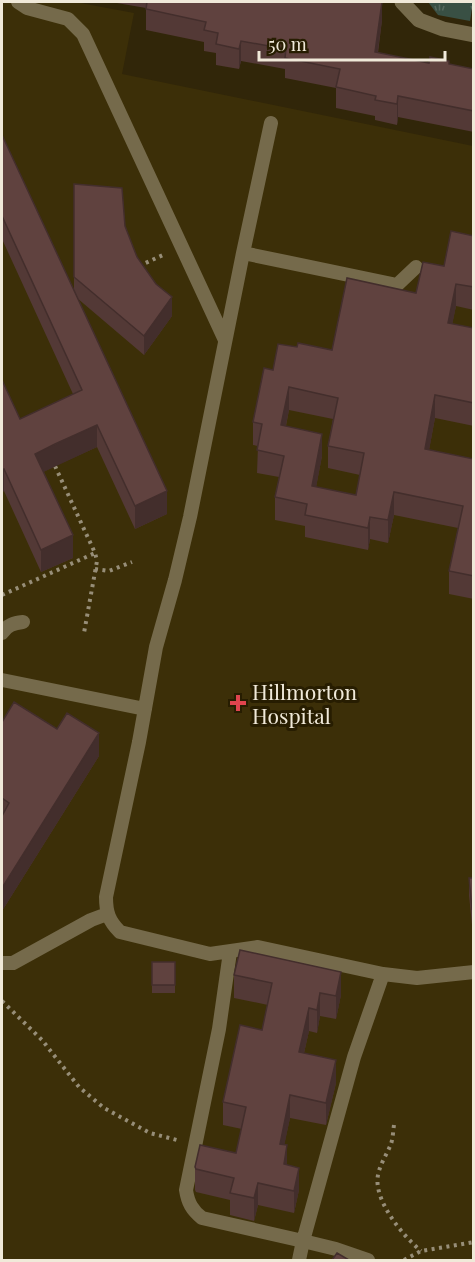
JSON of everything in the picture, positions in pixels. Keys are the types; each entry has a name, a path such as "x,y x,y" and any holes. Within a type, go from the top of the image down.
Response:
{"street":[{"path":"402,2 419,20 444,29 474,35"}],"lane":[{"path":"18,2 27,8 68,19 84,34 225,340"},
{"path":"271,123 190,517 156,647 106,897 107,914 120,933 210,954 258,947 383,974 417,978 474,972"},
{"path":"243,253 397,285 416,267"},
{"path":"2,633 13,623 23,622"},
{"path":"2,680 145,709"},
{"path":"2,963 13,963 91,920 107,914"},
{"path":"230,952 219,1029 186,1190 187,1201 194,1212 202,1218 336,1249 368,1260"},
{"path":"299,1260 354,1057 383,974"}],"path":[{"path":"133,268 163,255"},
{"path":"56,466 95,553 95,569 84,633"},
{"path":"2,596 95,553"},
{"path":"95,569 109,571 132,562"},
{"path":"2,1001 42,1040 79,1087 104,1108 150,1133 195,1146"},
{"path":"394,1125 391,1144 377,1176 378,1192 397,1226 421,1251"},
{"path":"404,1260 421,1251 474,1242"}],"shaded area":[{"name":"Hillmorton Hospital","path":"2,2 75,2 134,13 122,74 473,146 473,1260 2,1260"}],"green space":[{"path":"428,2 473,2 470,21 438,15"}],"building":[{"path":"147,2 382,2 375,52 429,63 430,57 474,69 474,111 398,96 397,104 375,100 376,96 336,87 340,69 285,58 286,49 241,41 239,49 216,44 218,33 204,30 206,22 146,9"},
{"path":"2,135 167,491 135,506 97,425 55,444 35,454 73,535 41,550 4,469 2,470 2,380 20,419 82,390 2,216"},
{"path":"74,184 122,188 125,226 137,257 156,284 172,297 144,336 74,277"},
{"path":"451,231 474,236 474,287 456,284 448,323 474,328 474,403 435,395 425,449 474,459 474,576 449,571 463,506 394,492 388,520 370,517 368,528 305,515 307,504 275,497 284,456 257,450 262,424 253,422 264,368 273,370 278,344 297,347 298,343 332,350 347,278 416,293 423,262 444,266","holes":["289,387 338,398 328,446 364,453 356,495 312,486 322,434 281,425"]},
{"path":"14,702 57,729 67,713 99,733 2,888 2,816 9,803 2,798 2,722"},
{"path":"469,878 474,878 474,908 472,909"},
{"path":"240,950 341,972 336,996 320,993 317,1010 309,1008 299,1052 336,1060 326,1103 290,1095 280,1144 287,1145 284,1164 299,1168 294,1191 258,1183 254,1198 230,1193 234,1178 195,1167 200,1145 236,1153 246,1107 223,1102 240,1025 262,1030 272,983 234,975"},
{"path":"152,962 175,962 175,985 152,985"},
{"path":"337,1253 349,1260 332,1260"}],"place":[{"name":"Hillmorton Hospital","path":"238,703"}]}
